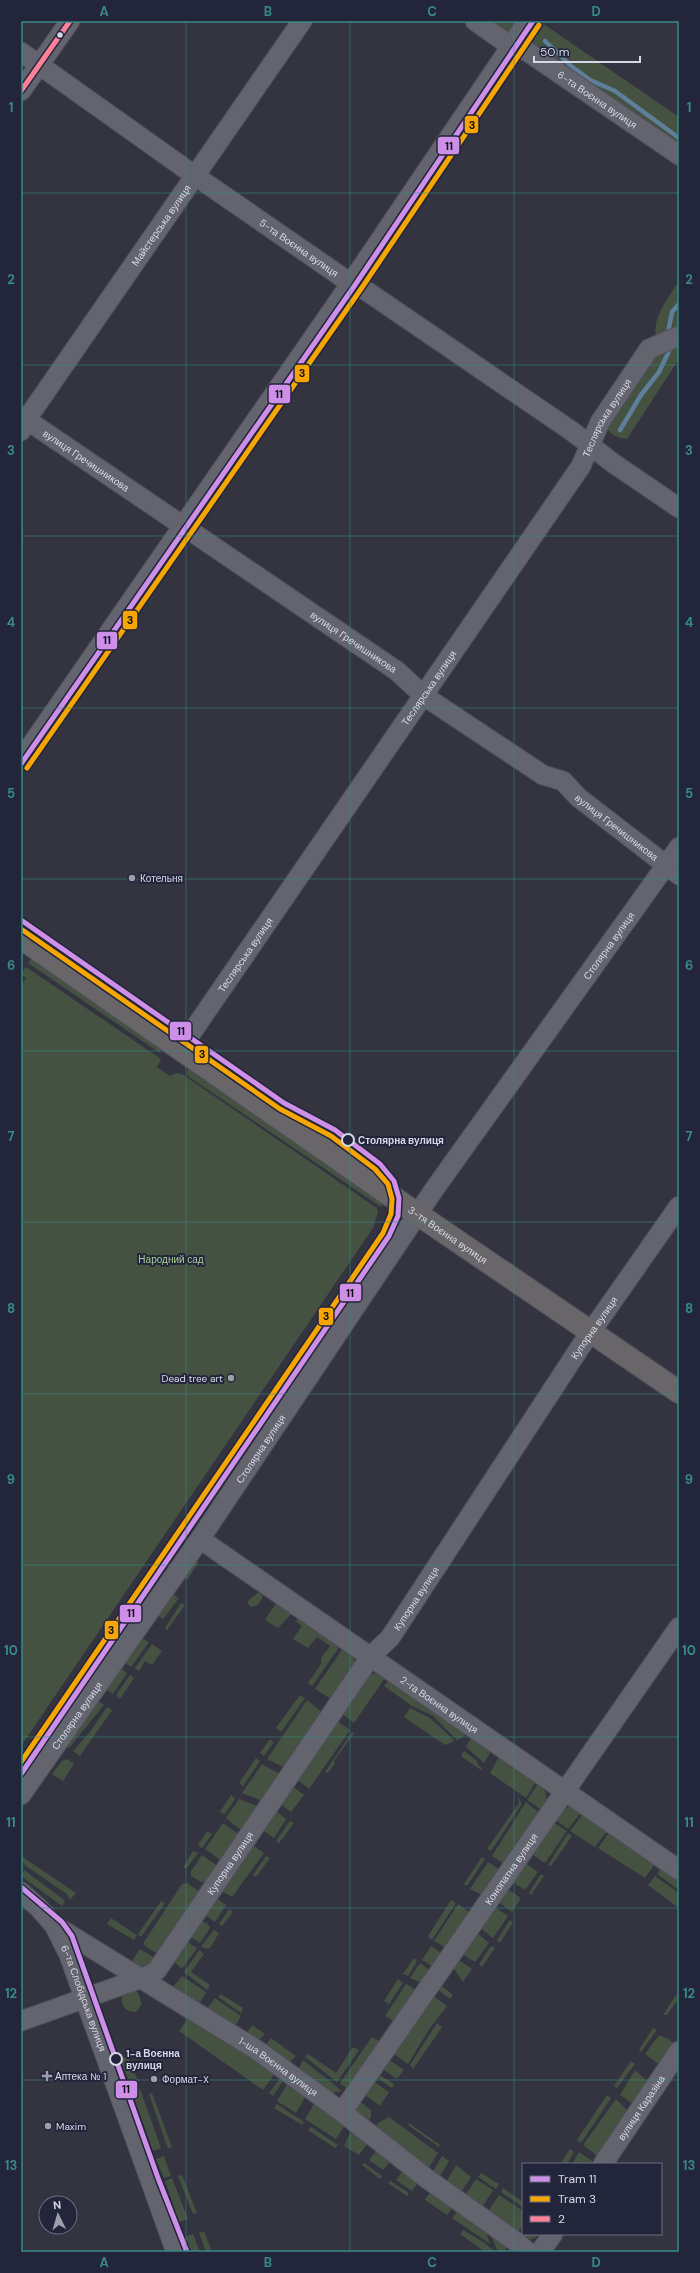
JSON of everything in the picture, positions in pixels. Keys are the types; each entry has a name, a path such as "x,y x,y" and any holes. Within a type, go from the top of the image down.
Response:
{"main road":[{"name":"3-тя Воєнна вулиця","path":"21,938 418,1214 679,1392"}],"street":[{"path":"21,91 70,21"},
{"name":"Майстерська вулиця","path":"23,422 302,21"},
{"name":"6-та Воєнна вулиця","path":"475,21 513,46 528,52 679,155"},
{"path":"21,760 183,528 513,46 528,21"},
{"name":"5-та Воєнна вулиця","path":"21,52 194,175 351,283 368,292 573,432 679,508"},
{"name":"Теслярська вулиця","path":"181,1048 581,466 591,446 600,422 649,349 679,336"},
{"name":"вулиця Гречишникова","path":"23,422 397,671 424,696 543,775 563,781 579,798 672,870"},
{"name":"Столярна вулиця","path":"21,1795 200,1539 418,1214 672,870 679,847"},
{"name":"Купорна вулиця","path":"21,2021 150,1975 164,1961 370,1656 390,1638 590,1332 679,1206"},
{"name":"2-га Воєнна вулиця","path":"200,1539 679,1870"},
{"name":"Конопатна вулиця","path":"342,2112 679,1627"},
{"name":"1-ша Воєнна вулиця","path":"21,1892 43,1912 54,1925 257,2050 528,2252"},
{"name":"6-та Слобідська вулиця","path":"54,1925 69,1955 83,1998 176,2252"},
{"name":"вулиця Каразіна","path":"604,2163 679,2051"},
{"path":"540,2252 552,2235"}],"green space":[{"path":"484,21 520,21 513,32 501,34"},
{"path":"536,23 542,23 679,117 679,152 525,40"},
{"path":"679,281 679,333 657,341 655,333 658,317 665,302"},
{"path":"679,342 679,359 627,439 612,434 604,422 651,352"},
{"path":"32,958 161,1048 160,1053 28,963"},
{"name":"Народний сад","path":"26,967 161,1059 157,1067 170,1076 177,1073 182,1074 377,1208 378,1212 373,1228 21,1746 21,986 26,978 21,974"},
{"path":"188,1069 381,1201 383,1204 381,1207 189,1077 187,1074"},
{"path":"194,1559 199,1562 187,1580 182,1576"},
{"path":"171,1593 179,1598 163,1619 156,1614"},
{"path":"257,1593 260,1593 263,1597 258,1605 251,1607 248,1604 248,1601"},
{"path":"279,1599 295,1610 278,1628 265,1620"},
{"path":"181,1603 185,1605 167,1630 165,1628"},
{"path":"304,1617 342,1643 312,1686 308,1683 321,1664 321,1658 330,1646 317,1637 308,1648 293,1639 302,1626 295,1621"},
{"path":"140,1637 149,1642 131,1667 123,1662"},
{"path":"152,1644 162,1651 152,1665 145,1661 139,1671 135,1668"},
{"path":"345,1645 353,1654 355,1663 333,1700 315,1689"},
{"path":"119,1667 127,1673 113,1694 105,1688"},
{"path":"375,1673 387,1675 354,1723 341,1713 370,1675"},
{"path":"130,1675 134,1678 120,1699 116,1695"},
{"path":"391,1677 467,1730 463,1737 457,1740 433,1716 412,1706 384,1686"},
{"path":"300,1695 305,1698 281,1732 276,1728"},
{"path":"97,1700 104,1705 69,1748 65,1745"},
{"path":"307,1700 324,1714 287,1769 267,1759"},
{"path":"107,1707 112,1710 80,1756 73,1751 90,1732"},
{"path":"410,1708 430,1718 455,1741 445,1745 404,1717"},
{"path":"336,1720 350,1730 309,1789 295,1778"},
{"path":"352,1732 354,1733 334,1761 335,1763 328,1773 325,1772"},
{"path":"473,1734 493,1748 484,1763 466,1747"},
{"path":"270,1739 274,1742 264,1756 260,1753"},
{"path":"464,1751 477,1761 477,1764 482,1768 481,1770 461,1756"},
{"path":"501,1753 538,1778 526,1798 490,1773"},
{"path":"256,1758 260,1761 243,1786 239,1783"},
{"path":"67,1759 74,1764 63,1781 52,1774 62,1761"},
{"path":"262,1764 278,1773 280,1776 265,1802 242,1793"},
{"path":"540,1781 547,1799 543,1811 527,1800"},
{"path":"291,1785 304,1795 291,1812 279,1803"},
{"path":"231,1795 235,1799 225,1814 220,1812"},
{"path":"517,1795 522,1804 491,1851 487,1849 519,1803"},
{"path":"239,1799 259,1807 242,1831 226,1818"},
{"path":"526,1802 541,1814 506,1865 492,1856"},
{"path":"571,1805 583,1810 568,1829 553,1818"},
{"path":"274,1809 286,1819 274,1838 261,1829"},
{"path":"585,1811 609,1828 595,1847 570,1831"},
{"path":"290,1821 294,1823 279,1843 276,1841"},
{"path":"551,1821 567,1831 545,1863 530,1853"},
{"path":"223,1823 240,1835 222,1861 205,1849"},
{"path":"611,1830 657,1861 645,1878 598,1848"},
{"path":"207,1831 212,1834 202,1848 198,1845"},
{"path":"568,1833 572,1836 551,1866 548,1865"},
{"path":"251,1844 264,1853 232,1897 220,1890"},
{"path":"193,1851 198,1853 186,1869 183,1867"},
{"path":"202,1855 218,1866 207,1882 201,1882 191,1876 191,1871"},
{"path":"21,1856 76,1893 70,1900 67,1894 26,1866 21,1861"},
{"path":"266,1856 270,1858 256,1877 253,1875"},
{"path":"482,1857 485,1859 467,1886 464,1884"},
{"path":"488,1862 502,1871 484,1896 470,1889"},
{"path":"524,1862 538,1872 525,1890 511,1881"},
{"path":"663,1865 679,1876 679,1890 657,1874"},
{"path":"24,1870 63,1899 65,1902 62,1906 21,1876"},
{"path":"541,1874 544,1876 531,1895 529,1893"},
{"path":"655,1876 679,1893 679,1908 648,1885"},
{"path":"187,1883 200,1892 158,1954 145,1946 144,1942 182,1884"},
{"path":"506,1888 521,1898 512,1912 497,1901"},
{"path":"215,1897 226,1905 215,1922 204,1914"},
{"path":"451,1900 456,1903 432,1940 428,1936"},
{"path":"161,1901 165,1903 141,1937 138,1934"},
{"path":"458,1904 472,1914 448,1949 434,1941"},
{"path":"493,1906 508,1916 493,1938 479,1927"},
{"path":"229,1909 233,1912 222,1926 219,1924"},
{"path":"111,1918 137,1935 134,1940 107,1924"},
{"path":"200,1920 208,1924 210,1928 200,1943 189,1936"},
{"path":"510,1920 513,1922 500,1943 497,1940"},
{"path":"214,1930 219,1933 210,1948 206,1949 201,1946"},
{"path":"476,1932 489,1943 475,1962 461,1953"},
{"path":"186,1941 197,1948 182,1969 174,1962"},
{"path":"431,1946 444,1955 435,1968 422,1960"},
{"path":"491,1946 495,1948 482,1967 479,1964"},
{"path":"140,1949 155,1958 151,1963 145,1966 136,1967 133,1966 132,1961"},
{"path":"199,1950 204,1954 191,1972 210,1985 207,1990 184,1972"},
{"path":"414,1958 417,1961 408,1976 403,1974"},
{"path":"457,1959 472,1969 463,1982 452,1966"},
{"path":"420,1963 432,1972 424,1984 410,1978"},
{"path":"182,1976 206,1992 199,2005 173,1987"},
{"path":"398,1979 403,1983 389,2004 384,2001"},
{"path":"406,1984 419,1992 397,2023 385,2016"},
{"path":"442,1986 453,1995 450,1999 437,1989"},
{"path":"133,1988 138,1993 142,2004 136,2012 131,2012 125,2008 122,2002 123,1991"},
{"path":"221,1994 243,2008 241,2013 218,1997"},
{"path":"432,1995 447,2006 430,2028 408,2064 393,2052"},
{"path":"676,1995 679,1998 667,2015 663,2015"},
{"path":"215,1998 241,2016 234,2028 206,2010"},
{"path":"190,2016 276,2072 263,2090 179,2031"},
{"path":"437,2023 442,2027 413,2069 410,2065"},
{"path":"252,2025 265,2034 256,2043 245,2036"},
{"path":"653,2028 657,2030 641,2052 639,2050"},
{"path":"659,2035 670,2040 675,2046 661,2066 645,2054"},
{"path":"372,2037 383,2043 347,2089 340,2083"},
{"path":"271,2038 296,2056 287,2065 266,2045"},
{"path":"353,2047 359,2050 337,2082 305,2057 308,2054 336,2073"},
{"path":"128,2056 139,2084 131,2087 120,2059"},
{"path":"388,2059 404,2070 397,2079 381,2068"},
{"path":"303,2060 342,2091 329,2092 318,2088 297,2072"},
{"path":"631,2061 635,2064 617,2088 614,2086"},
{"path":"635,2070 649,2083 634,2105 620,2095"},
{"path":"378,2074 394,2084 392,2088 376,2077"},
{"path":"282,2076 285,2078 273,2096 269,2093"},
{"path":"289,2081 307,2094 296,2113 277,2101"},
{"path":"373,2081 389,2092 380,2106 364,2094"},
{"path":"140,2089 161,2148 153,2151 132,2092"},
{"path":"152,2093 172,2147 168,2149 149,2094"},
{"path":"607,2095 611,2098 581,2143 577,2140"},
{"path":"616,2099 629,2112 599,2157 583,2145"},
{"path":"316,2101 345,2125 336,2139 305,2119"},
{"path":"359,2101 371,2110 371,2118 365,2123 355,2114"},
{"path":"277,2104 304,2122 302,2125 274,2108"},
{"path":"389,2117 438,2153 427,2171 373,2129 378,2123"},
{"path":"409,2123 440,2145 439,2147 408,2125"},
{"path":"311,2127 338,2145 335,2148 308,2130"},
{"path":"353,2127 370,2140 359,2155 344,2146"},
{"path":"379,2148 392,2159 383,2170 369,2160"},
{"path":"570,2149 574,2152 568,2163 561,2163"},
{"path":"579,2152 595,2163 573,2163"},
{"path":"164,2156 171,2176 164,2178 156,2159"},
{"path":"442,2156 449,2161 438,2179 431,2174"},
{"path":"364,2163 382,2176 380,2179 362,2165"},
{"path":"456,2165 471,2177 460,2194 445,2184"},
{"path":"404,2169 420,2180 412,2191 396,2180"},
{"path":"481,2173 499,2184 496,2189 478,2177"},
{"path":"182,2175 197,2213 193,2214 178,2176"},
{"path":"172,2178 188,2219 179,2222 165,2181"},
{"path":"476,2179 493,2190 481,2209 464,2197"},
{"path":"390,2181 409,2193 407,2196 388,2183"},
{"path":"503,2188 522,2201 522,2206 501,2192"},
{"path":"432,2189 455,2205 447,2215 425,2200"},
{"path":"499,2195 522,2210 522,2226 517,2234 487,2213"},
{"path":"460,2208 483,2224 490,2244 452,2218"},
{"path":"463,2230 485,2243 495,2252 485,2252 460,2234"},
{"path":"204,2231 212,2252 206,2252 199,2233"},
{"path":"489,2231 508,2246 504,2252 498,2252"},
{"path":"193,2234 200,2252 191,2252 185,2237"},
{"path":"522,2234 522,2235 539,2235 528,2240 520,2237"}],"waterway":[{"path":"545,41 571,66 590,80 615,91 679,138"},
{"path":"668,333 672,312 679,304"},
{"path":"620,430 641,395 659,372 671,347"}],"tram line":[{"name":"11","path":"21,764 355,285 533,21"},
{"name":"3","path":"27,768 361,289 539,25"},
{"name":"11","path":"21,920 284,1103 335,1130 380,1164 394,1181 399,1198 398,1216 389,1236 21,1774"},
{"name":"3","path":"21,929 280,1109 331,1136 375,1169 388,1184 392,1199 391,1214 383,1233 21,1762"},
{"name":"11","path":"21,1887 62,1922 72,1936 158,2178 187,2252"}],"transit line":[{"name":"2","path":"21,91 70,21"}],"place":[{"name":"Котельня","path":"132,878"},
{"name":"Столярна вулиця","path":"348,1140"},
{"name":"Dead tree art","path":"231,1378"},
{"name":"1-а Воєнна вулиця","path":"116,2059"},
{"name":"Аптека № 1","path":"47,2076"},
{"name":"Формат-X","path":"154,2079"},
{"name":"Maxim","path":"48,2126"}]}
